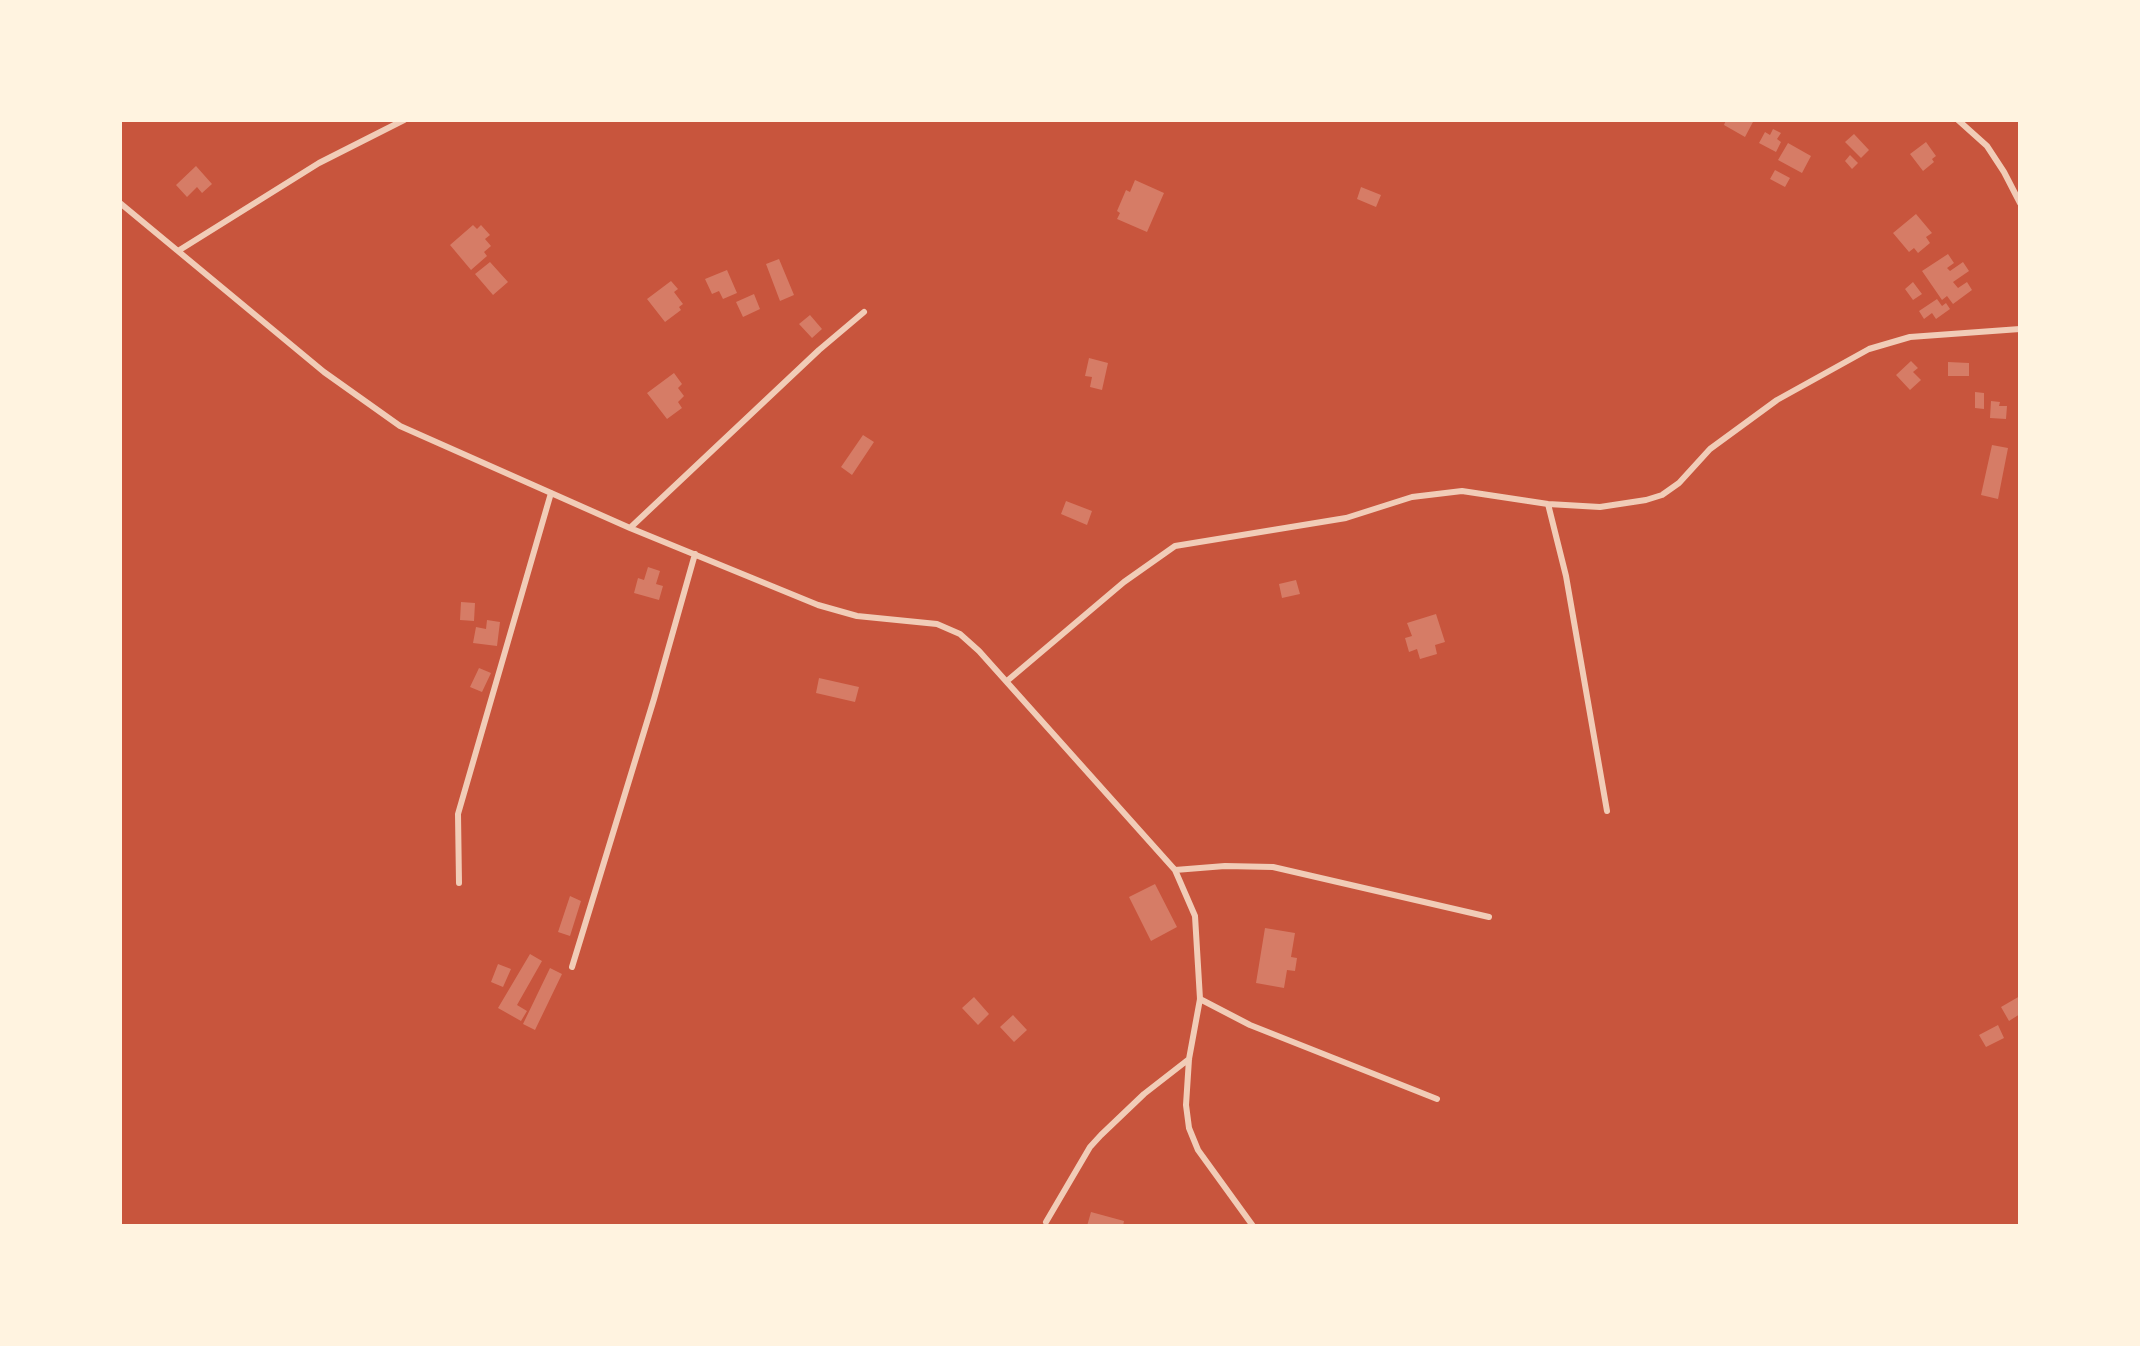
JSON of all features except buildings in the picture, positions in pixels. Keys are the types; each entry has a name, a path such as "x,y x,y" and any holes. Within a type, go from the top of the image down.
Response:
{"street":[{"path":"178,251 319,163 404,120"},
{"path":"1958,120 1987,147 2004,172 2020,203"},
{"path":"120,203 324,372 400,426 630,528 818,605 857,616 937,624 960,634 1007,681 1175,870 1195,916 1200,999 1189,1059 1186,1105 1189,1128 1198,1150 1253,1226"},
{"path":"630,528 819,350 864,312"},
{"path":"1007,681 1124,582 1156,557 1175,546 1346,518 1412,497 1462,491 1548,504 1600,507 1662,495 1679,483 1710,449 1777,400 1869,349 1910,337 2020,329"},
{"path":"459,883 458,814 551,493"},
{"path":"1548,504 1566,576 1607,811"},
{"path":"572,967 654,699 695,554"},
{"path":"1175,870 1225,866 1273,867 1489,917"},
{"path":"1200,999 1250,1025 1437,1099"},
{"path":"1046,1222 1090,1148 1101,1135 1144,1094 1189,1059"}]}
